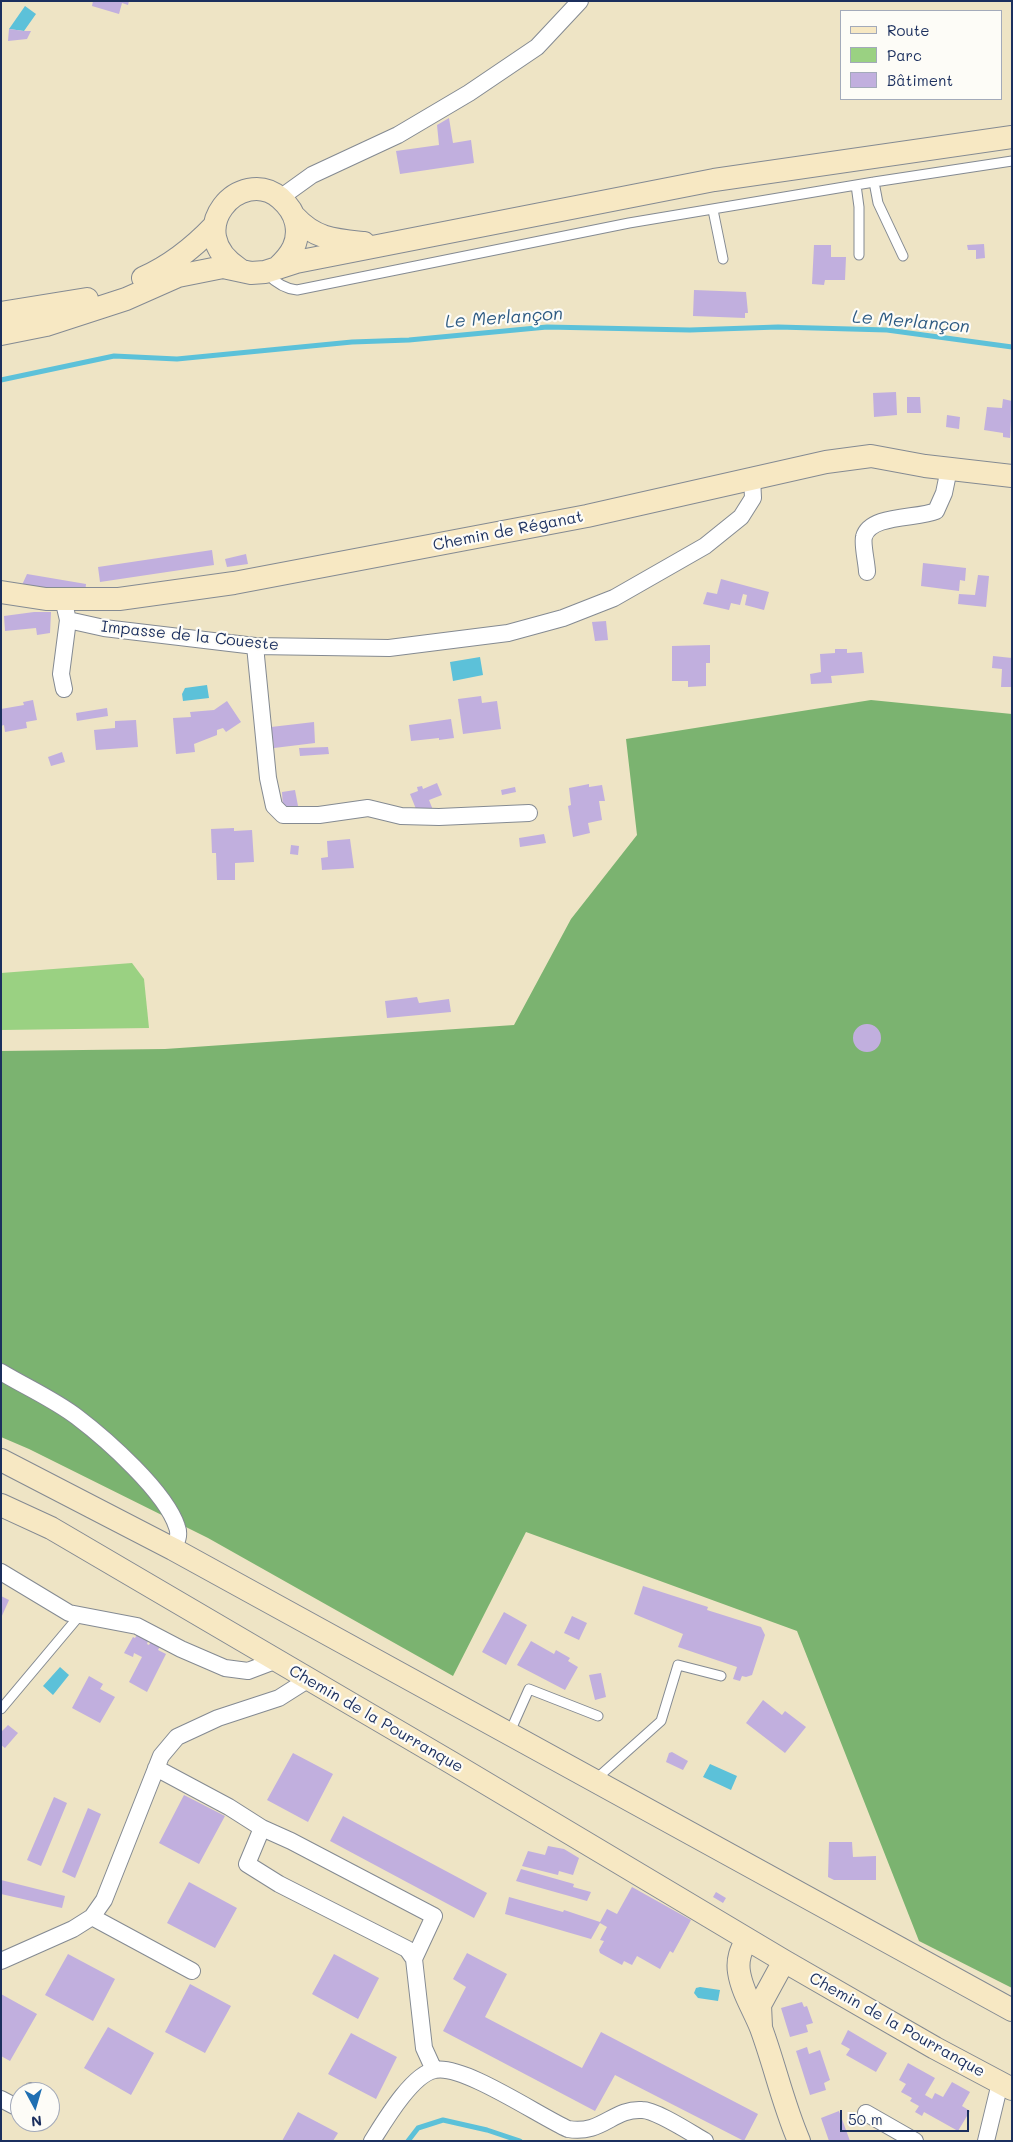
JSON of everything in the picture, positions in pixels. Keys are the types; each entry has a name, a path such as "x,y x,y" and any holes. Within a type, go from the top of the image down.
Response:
{"main road":[{"path":"1,334 46,325 126,299 178,276 223,267 252,273 271,270 385,244 714,180 1012,137"},
{"path":"1,313 87,299 157,272 195,245 214,226 222,208 236,195 249,191 263,191 280,198 288,204 295,217 306,229 329,238 340,241 385,244"},
{"path":"271,270 289,257 295,245 298,231 295,217"},
{"path":"214,226 215,240 220,252 228,262 239,270"},
{"name":"Chemin de Réganat","path":"1,592 46,599 66,609 119,599 234,583 587,516 826,462 870,456 1012,476"},
{"path":"1,1460 174,1548 1012,2010"},
{"name":"Chemin de la Pourranque","path":"1,1506 50,1528 277,1660 784,1961 935,2048 1006,2086"},
{"path":"747,1939 738,1956 739,1972 748,2003 761,2028 789,2117 800,2141"},
{"path":"761,2028 760,2006 784,1961"}],"street":[{"path":"280,198 312,175 398,135 470,92 537,47 580,1"},
{"path":"868,572 864,537 871,526 890,519 926,516 936,511 944,493 949,468"},
{"name":"Impasse de la Coueste","path":"66,609 104,628 255,646 389,648 508,633 563,618 614,598 705,546 741,517 753,498 752,478"},
{"path":"64,689 61,674 66,609"},
{"path":"255,646 268,778 274,806 283,815 319,815 368,808 401,816 439,817 529,813"},
{"path":"1,1372 77,1416 126,1460 164,1501 178,1527 179,1538 174,1548"},
{"path":"1,1572 69,1613 137,1626 181,1649 225,1668 248,1671 277,1660"},
{"path":"1,1961 73,1929 92,1917 104,1900 161,1756 177,1737 218,1718 279,1698 309,1680"},
{"path":"156,1768 229,1807 262,1828 299,1845 434,1916 414,1959"},
{"path":"262,1828 247,1864 280,1884 407,1949 414,1959 424,2048 434,2070"},
{"path":"92,1917 192,1971"},
{"path":"372,2141 417,2080 434,2070 449,2070 472,2078 568,2129 581,2131 601,2126 631,2110 644,2110 705,2141"},
{"path":"986,2141 1006,2086"},
{"path":"866,2113 915,2141"}],"lane":[{"path":"271,270 274,282 290,290 297,290 629,223 1012,161"},
{"path":"874,182 878,203 903,256"},
{"path":"856,185 859,207 859,255"},
{"path":"713,210 723,259"},
{"path":"1,1709 80,1615"},
{"path":"594,1781 661,1721 678,1666 721,1676"},
{"path":"509,1734 529,1689 598,1716"}],"green space":[{"path":"871,700 1012,714 1012,1988 919,1941 797,1631 526,1532 453,1676 208,1538 1,1437 1,1051 165,1049 514,1025 571,919 637,835 626,739"},
{"path":"132,963 144,979 149,1028 1,1030 1,973"}],"water":[{"path":"25,6 36,14 24,31 9,29"},
{"path":"480,657 483,675 453,681 450,662"},
{"path":"207,685 209,698 183,701 182,694 185,688"},
{"path":"60,1667 69,1675 53,1695 43,1686"},
{"path":"710,1764 737,1776 731,1790 703,1777"},
{"path":"696,1988 720,1990 718,2001 698,1998 694,1993"}],"building":[{"path":"93,1 129,1 128,5 122,3 119,14 92,6"},
{"path":"9,29 31,31 27,39 8,41"},
{"path":"449,118 453,143 471,140 474,163 400,174 396,151 439,145 437,125"},
{"path":"984,244 985,258 976,259 976,250 968,250 967,245"},
{"path":"814,245 831,245 831,257 846,257 845,280 825,280 824,285 812,284"},
{"path":"694,290 746,292 748,313 745,313 745,318 693,316"},
{"path":"896,392 897,415 874,417 873,393"},
{"path":"907,397 920,397 921,413 907,413"},
{"path":"1003,399 1012,401 1010,438 1003,437 1003,433 984,430 987,407 1002,408"},
{"path":"947,415 960,417 959,429 946,427"},
{"path":"212,550 214,565 100,582 98,567"},
{"path":"246,554 248,564 227,567 225,559"},
{"path":"923,563 966,568 965,581 960,580 959,591 921,586"},
{"path":"27,574 86,584 85,594 22,585"},
{"path":"978,575 989,576 986,607 958,604 959,594 975,595"},
{"path":"721,579 769,592 764,610 745,605 747,595 743,594 740,605 731,603 729,610 703,604 707,592 717,594"},
{"path":"51,612 50,633 37,635 36,628 5,631 4,616"},
{"path":"606,621 608,640 595,641 592,622"},
{"path":"710,645 710,663 706,663 706,686 688,687 688,681 672,681 672,646"},
{"path":"835,649 847,649 847,653 862,652 864,673 831,676 832,683 811,684 810,674 821,672 820,654 835,653"},
{"path":"993,656 1012,658 1012,687 1001,687 1002,669 992,668"},
{"path":"481,696 482,703 497,701 501,729 463,734 458,699"},
{"path":"33,700 37,720 26,722 27,728 5,732 4,725 1,726 1,709 24,705 23,702"},
{"path":"227,701 241,722 226,732 223,728 217,730 217,735 194,744 195,752 176,754 173,718 191,717 190,712 214,710"},
{"path":"107,708 108,716 77,721 76,713"},
{"path":"451,719 454,738 411,741 409,725"},
{"path":"136,720 138,747 96,750 94,730 115,728 115,721"},
{"path":"314,722 315,743 274,748 271,727"},
{"path":"328,747 329,754 300,756 299,748"},
{"path":"62,752 65,762 51,766 48,757"},
{"path":"437,783 442,795 429,800 433,810 416,809 410,794 418,791 417,787 422,786 423,789"},
{"path":"589,784 589,787 602,785 605,801 599,801 602,820 588,823 590,833 573,837 568,806 571,805 569,788"},
{"path":"515,787 516,792 502,795 501,790"},
{"path":"295,790 298,806 283,809 282,792"},
{"path":"234,828 234,831 252,830 254,862 235,863 235,880 217,880 216,853 212,853 211,829"},
{"path":"544,834 546,843 520,847 519,838"},
{"path":"350,839 354,868 322,870 321,858 328,857 327,841"},
{"path":"291,845 299,846 298,855 290,854"},
{"path":"417,997 419,1003 449,999 451,1012 387,1018 385,1001"},
{"path":"867,1024 877,1028 881,1038 877,1048 867,1052 857,1048 853,1038 857,1028"},
{"path":"643,1586 708,1607 707,1610 761,1627 765,1635 752,1675 742,1676 740,1681 733,1679 737,1667 678,1647 683,1634 634,1614"},
{"path":"1,1596 9,1600 1,1618"},
{"path":"504,1612 527,1625 506,1665 482,1652"},
{"path":"572,1616 587,1623 579,1640 564,1633"},
{"path":"138,1633 149,1638 147,1644 149,1645 152,1639 161,1644 158,1650 166,1654 147,1692 129,1682 142,1657 134,1653 133,1657 124,1653 133,1637 135,1638"},
{"path":"531,1641 554,1654 556,1650 570,1658 568,1661 578,1667 565,1690 517,1665"},
{"path":"601,1673 606,1697 595,1700 589,1675"},
{"path":"89,1676 103,1684 100,1689 115,1697 100,1723 72,1708"},
{"path":"763,1700 782,1715 785,1711 806,1727 785,1753 746,1723"},
{"path":"8,1725 18,1733 5,1748 1,1745 1,1732"},
{"path":"672,1752 688,1761 683,1770 666,1762 669,1753"},
{"path":"293,1753 333,1774 308,1822 267,1800"},
{"path":"184,1795 225,1816 199,1864 159,1843"},
{"path":"54,1797 67,1803 41,1866 27,1860"},
{"path":"88,1808 101,1814 75,1878 62,1872"},
{"path":"343,1816 487,1893 474,1918 330,1841"},
{"path":"829,1842 852,1842 853,1857 876,1856 876,1880 834,1880 828,1877"},
{"path":"548,1846 564,1849 579,1858 573,1875 559,1871 558,1875 522,1866 528,1851 545,1855"},
{"path":"521,1869 574,1884 573,1887 591,1892 587,1901 516,1881"},
{"path":"1,1880 65,1896 62,1908 1,1894"},
{"path":"189,1882 237,1908 215,1948 167,1923"},
{"path":"632,1887 691,1920 673,1953 670,1951 660,1969 637,1956 632,1965 624,1961 622,1965 600,1953 599,1950 604,1941 600,1940 607,1927 600,1923 591,1939 505,1914 509,1897 563,1912 564,1910 600,1922 607,1909 617,1914"},
{"path":"716,1892 726,1898 723,1903 713,1897"},
{"path":"467,1953 507,1974 485,2017 582,2068 601,2032 758,2114 744,2141 615,2075 595,2111 443,2031 466,1987 453,1979"},
{"path":"68,1954 115,1979 93,2021 45,1995"},
{"path":"334,1954 379,1978 358,2019 312,1994"},
{"path":"190,1984 231,2006 205,2053 165,2032"},
{"path":"1,1994 37,2014 10,2061 1,2056"},
{"path":"802,2002 804,2007 807,2006 813,2023 806,2025 808,2032 790,2037 781,2008"},
{"path":"108,2027 154,2053 131,2095 84,2068"},
{"path":"848,2030 887,2053 876,2072 846,2055 850,2049 841,2044"},
{"path":"351,2033 397,2057 376,2099 328,2074"},
{"path":"807,2047 809,2054 820,2050 830,2080 824,2083 826,2090 810,2095 796,2051"},
{"path":"908,2063 935,2078 925,2095 932,2099 935,2093 943,2097 952,2082 970,2092 962,2106 970,2111 958,2131 924,2112 922,2116 915,2112 919,2106 910,2101 912,2098 901,2092 906,2084 899,2080"},
{"path":"839,2111 850,2141 829,2141 821,2118"},
{"path":"298,2112 338,2133 333,2141 282,2141"}],"waterway":[{"name":"Le Merlançon","path":"1,380 114,356 177,359 352,342 409,340 547,327 690,330 778,327 887,330 1012,347"},
{"path":"408,2141 418,2128 443,2120 487,2130 520,2141"}]}
